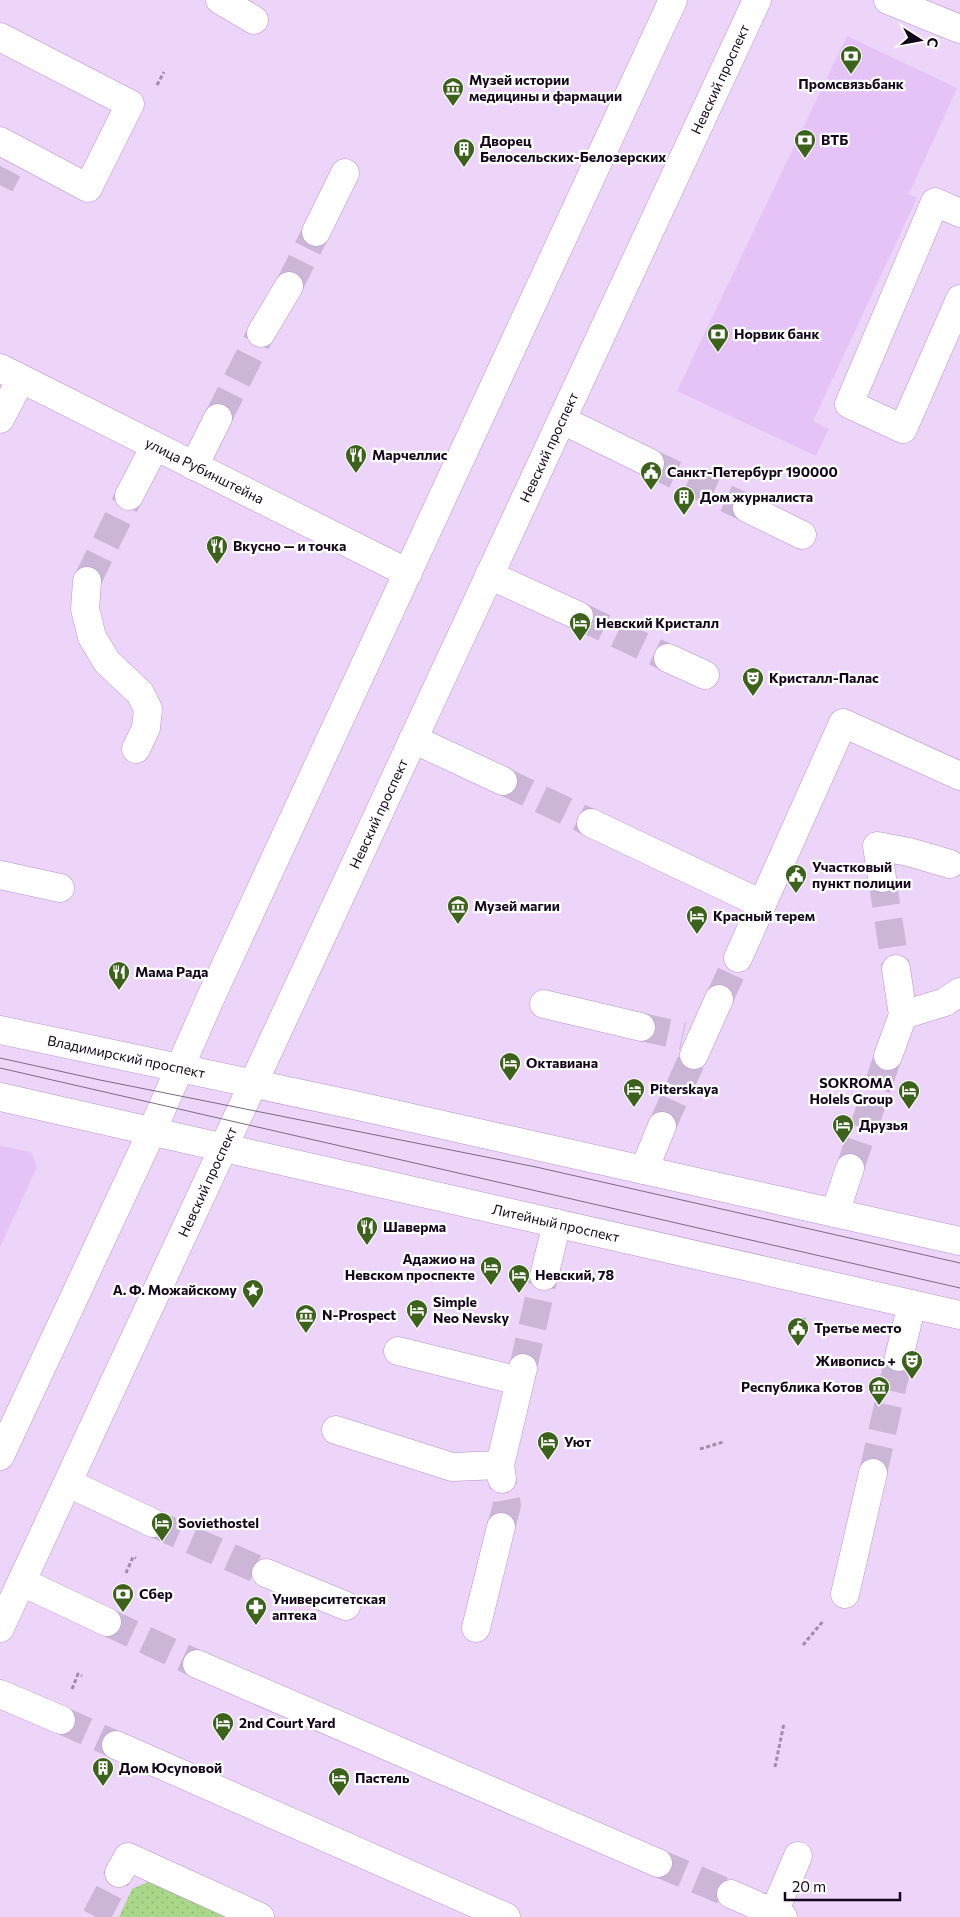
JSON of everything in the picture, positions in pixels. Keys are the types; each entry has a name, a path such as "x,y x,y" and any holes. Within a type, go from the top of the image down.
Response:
{"main road":[{"path":"220,0 254,20"},
{"path":"0,1456 152,1131 672,0"},
{"name":"Невский проспект","path":"0,1628 757,0"},
{"path":"888,0 960,29"},
{"path":"0,37 130,104 88,188 9,154"},
{"path":"316,232 345,173"},
{"path":"960,213 935,202 848,404 903,429 960,299"},
{"path":"261,333 289,286"},
{"path":"0,419 10,373"},
{"name":"улица Рубинштейна","path":"10,373 408,573"},
{"path":"194,466 218,418"},
{"path":"562,420 650,463"},
{"path":"130,496 155,446"},
{"path":"747,508 802,534"},
{"path":"489,576 579,616"},
{"path":"87,581 85,609 92,637 107,662 140,692 148,709 146,728 136,749"},
{"path":"668,658 705,675"},
{"path":"738,958 843,723 960,776"},
{"path":"413,739 503,782"},
{"path":"591,823 762,904"},
{"path":"882,878 877,846 909,852 950,864"},
{"path":"0,875 60,888"},
{"path":"888,1056 903,1015 896,969"},
{"path":"903,1015 945,1002 960,992"},
{"path":"693,1044 719,999"},
{"path":"544,1004 641,1027"},
{"name":"Владимирский проспект","path":"0,1030 252,1084"},
{"path":"252,1084 960,1241"},
{"path":"0,1097 152,1131"},
{"path":"644,1170 662,1126"},
{"name":"Литейный проспект","path":"152,1131 960,1315"},
{"path":"835,1213 850,1168"},
{"path":"544,1276 557,1223"},
{"path":"899,1357 912,1304"},
{"path":"336,1430 452,1467 501,1472 521,1374 398,1351"},
{"path":"845,1594 873,1473"},
{"path":"68,1482 153,1523"},
{"path":"476,1628 501,1527"},
{"path":"266,1573 346,1606"},
{"path":"22,1582 107,1622"},
{"path":"197,1664 658,1863"},
{"path":"0,1694 61,1720"},
{"path":"116,1744 506,1917"},
{"path":"731,1894 776,1916 798,1856"},
{"path":"119,1873 128,1857 260,1917"}],"path":[{"path":"801,1334 804,1318"},
{"path":"700,1449 723,1442"},
{"path":"126,1573 133,1557 136,1558"},
{"path":"71,1691 78,1674 82,1676"},
{"path":"774,1767 784,1723"}],"shaded area":[{"path":"847,36 957,88 909,194 917,198 813,421 829,429 816,456 677,391"},
{"path":"0,1146 31,1152 37,1167 0,1247"}],"green space":[{"path":"150,1881 231,1917 119,1917 132,1889"}],"tunnel":[{"path":"0,185 8,170"},
{"path":"289,286 316,232"},
{"path":"218,418 261,333"},
{"path":"650,463 747,508"},
{"path":"87,581 129,496"},
{"path":"579,616 668,658"},
{"path":"503,781 591,823"},
{"path":"882,878 896,969"},
{"path":"719,999 738,958"},
{"path":"641,1027 683,1036"},
{"path":"662,1126 694,1055"},
{"path":"850,1168 888,1056"},
{"path":"523,1368 544,1276"},
{"path":"873,1473 899,1357"},
{"path":"501,1527 507,1505 502,1479"},
{"path":"153,1523 266,1573"},
{"path":"107,1622 197,1664"},
{"path":"61,1720 116,1745"},
{"path":"658,1863 731,1894"},
{"path":"96,1917 119,1873"}],"tram line":[{"path":"0,1058 100,1080 536,1167 960,1263"},
{"path":"0,1068 960,1288"}],"place":[{"name":"Промсвязьбанк","path":"851,75"},
{"name":"Музей истории медицины и фармации","path":"453,107"},
{"name":"ВТБ","path":"805,159"},
{"name":"Дворец Белосельских-Белозерских","path":"464,168"},
{"name":"Норвик банк","path":"718,353"},
{"name":"Марчеллис","path":"356,474"},
{"name":"Санкт-Петербург 190000","path":"651,491"},
{"name":"Дом журналиста","path":"684,516"},
{"name":"Вкусно — и точка","path":"217,565"},
{"name":"Невский Кристалл","path":"580,642"},
{"name":"Кристалл-Палас","path":"753,697"},
{"name":"Участковый пункт полиции","path":"796,894"},
{"name":"Музей магии","path":"458,925"},
{"name":"Красный терем","path":"697,935"},
{"name":"Мама Рада","path":"119,991"},
{"name":"Октавиана","path":"510,1082"},
{"name":"Piterskaya","path":"634,1108"},
{"name":"SOKROMA Holels Group","path":"909,1110"},
{"name":"Друзья","path":"843,1144"},
{"name":"Шаверма","path":"367,1246"},
{"name":"Aдажио на Невском проспекте","path":"491,1286"},
{"name":"Невский, 78","path":"519,1294"},
{"name":"А. Ф. Можайскому","path":"253,1309"},
{"name":"Simple Neo Nevsky","path":"417,1329"},
{"name":"N-Prospect","path":"306,1334"},
{"name":"Третье место","path":"798,1347"},
{"name":"Живопись +","path":"912,1380"},
{"name":"Республика Котов","path":"879,1406"},
{"name":"Уют","path":"548,1461"},
{"name":"Soviethostel","path":"162,1542"},
{"name":"Сбер","path":"123,1613"},
{"name":"Университетская аптека","path":"256,1626"},
{"name":"2nd Court Yard","path":"223,1742"},
{"name":"Дом Юсуповой","path":"103,1787"},
{"name":"Пастель","path":"339,1797"}]}
